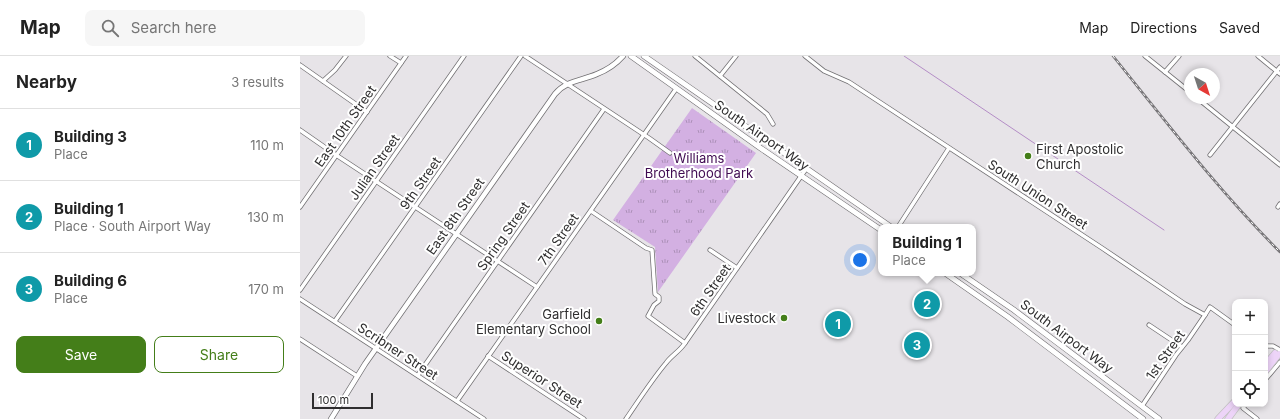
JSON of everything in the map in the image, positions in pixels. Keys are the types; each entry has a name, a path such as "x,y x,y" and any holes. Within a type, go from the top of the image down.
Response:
{"main road":[{"name":"South Airport Way","path":"631,56 676,89 878,228"},
{"name":"South Airport Way","path":"644,56 888,224"},
{"name":"South Airport Way","path":"949,276 1008,317 1143,419"},
{"name":"South Airport Way","path":"964,276 1014,310 1159,419"},
{"path":"1266,371 1278,353"},
{"path":"1268,362 1278,353"},
{"path":"1218,419 1232,404"},
{"path":"1142,406 1140,410 1143,419"},
{"path":"1228,419 1241,407"}],"street":[{"path":"323,81 335,70 346,56"},
{"path":"390,56 401,63"},
{"name":"East 10th Street","path":"300,207 406,56"},
{"name":"Julian Street","path":"300,290 464,56"},
{"name":"9th Street","path":"335,321 521,56"},
{"path":"525,56 670,153"},
{"name":"East 8th Street","path":"330,419 376,348 555,94 567,84 602,72 615,64 623,56"},
{"path":"695,56 767,114 773,124"},
{"path":"720,76 736,56"},
{"name":"South Union Street","path":"805,56 824,71 849,82 1180,301 1205,315"},
{"path":"1145,56 1184,87"},
{"path":"1165,72 1178,56"},
{"path":"1258,56 1278,72"},
{"path":"300,65 367,112"},
{"path":"1210,155 1232,126 1278,72 1280,67"},
{"name":"7th Street","path":"457,401 676,89"},
{"path":"1204,104 1280,165"},
{"name":"Spring Street","path":"418,375 604,109"},
{"path":"300,130 376,182 537,287"},
{"path":"900,224 949,148"},
{"name":"6th Street","path":"626,419 640,397 667,361 680,350 806,169"},
{"path":"590,211 646,248 652,250 655,294 659,301 648,316 685,343"},
{"path":"710,250 737,268"},
{"name":"Scribner Street","path":"300,299 484,419"},
{"path":"1205,315 1210,307 1232,323"},
{"name":"1st Street","path":"1142,406 1176,354 1205,315"},
{"path":"1149,325 1182,347"},
{"path":"300,339 357,376"},
{"path":"1268,346 1273,346 1278,353"},
{"name":"Superior Street","path":"488,356 584,419"},
{"path":"1268,376 1280,362"},
{"path":"1245,407 1257,419"}],"green space":[{"name":"Williams Brotherhood Park","path":"692,108 756,153 658,292 655,247 613,220"}],"waterway":[{"path":"904,56 1164,230"}],"railway":[{"path":"1113,56 1215,181 1280,252"}],"place":[{"name":"First Apostolic Church","path":"1028,156"},
{"name":"Building 1","path":"927,304"},
{"name":"Livestock","path":"784,318"},
{"name":"Garfield Elementary School","path":"599,321"},
{"name":"Building 3","path":"838,324"},
{"name":"Building 6","path":"917,345"}]}
